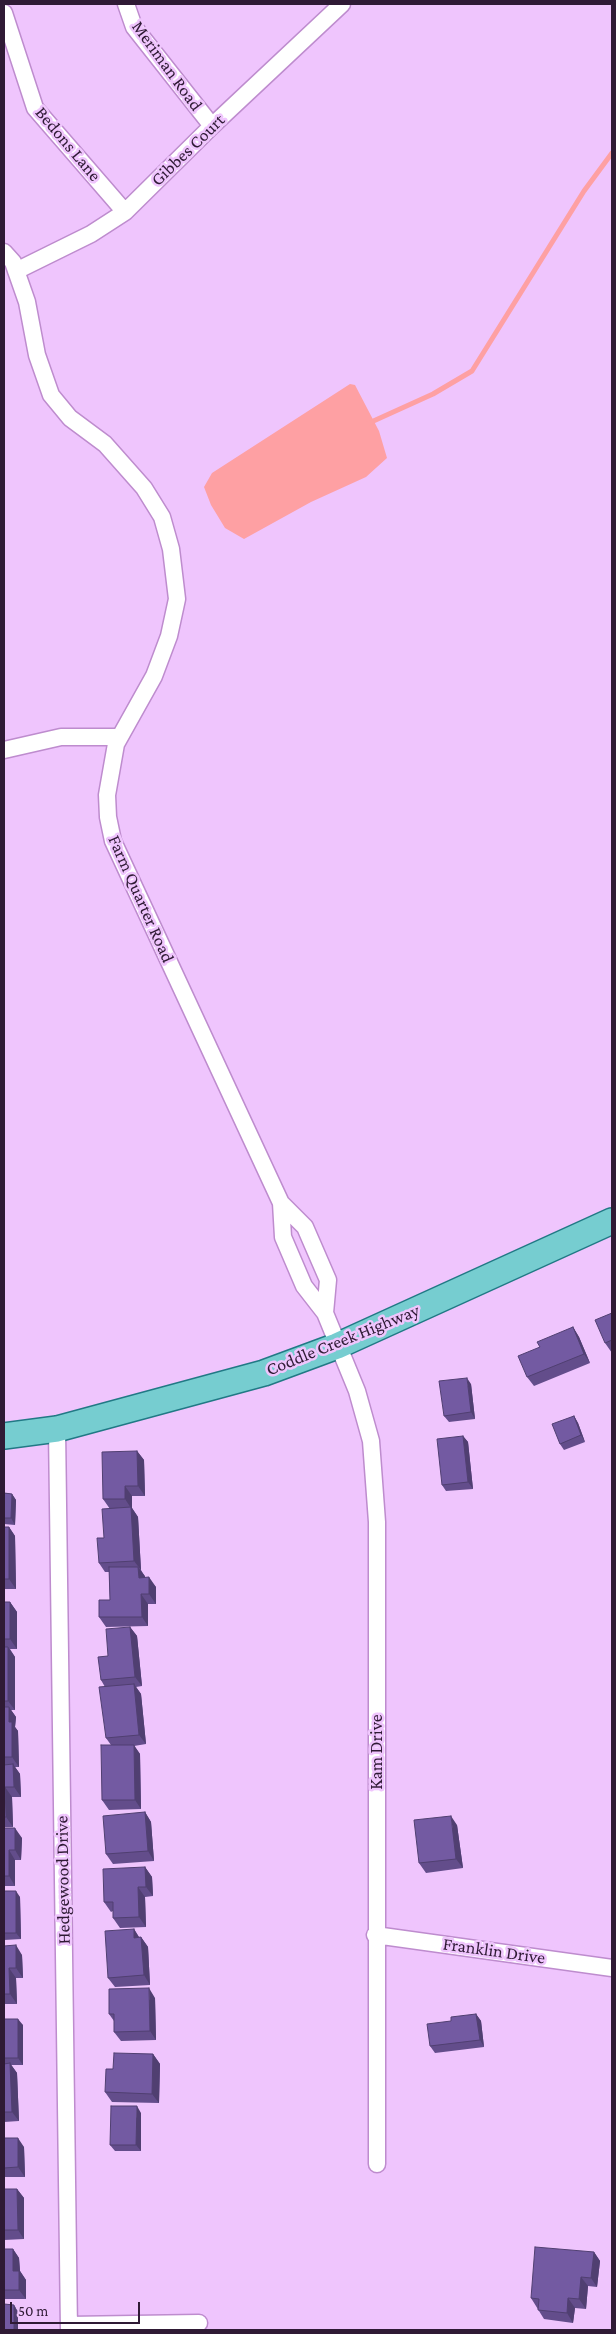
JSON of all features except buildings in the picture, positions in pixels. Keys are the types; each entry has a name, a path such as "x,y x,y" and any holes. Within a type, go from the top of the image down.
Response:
{"main road":[{"name":"Coddle Creek Highway","path":"4,1436 57,1429 264,1374 337,1346 612,1221"}],"street":[{"name":"Meriman Road","path":"126,4 134,27 212,126"},
{"name":"Gibbes Court","path":"16,270 91,234 125,212 212,126 342,4"},
{"name":"Bedons Lane","path":"4,13 35,108 125,212"},
{"name":"Farm Quarter Road","path":"4,252 13,262 27,302 37,355 51,395 70,418 105,444 144,488 162,517 171,549 177,599 169,636 154,676 116,744 107,795 108,817 113,840 281,1203 304,1227 328,1280 325,1313"},
{"path":"4,750 61,737 120,737"},
{"name":"Farm Quarter Road","path":"281,1203 283,1237 304,1286 325,1313 337,1346"},
{"name":"Kam Drive","path":"337,1346 357,1391 371,1441 377,1522 375,1936 377,2164"},
{"name":"Hedgewood Drive","path":"57,1429 69,2328"},
{"name":"Franklin Drive","path":"375,1936 612,1968"},
{"path":"69,2328 198,2323"}],"shaded area":[{"path":"350,384 355,385 379,431 387,458 366,477 311,502 244,539 225,528 211,505 204,487 212,473"}],"waterway":[{"path":"369,423 433,394 472,371 584,191 612,153"}]}
